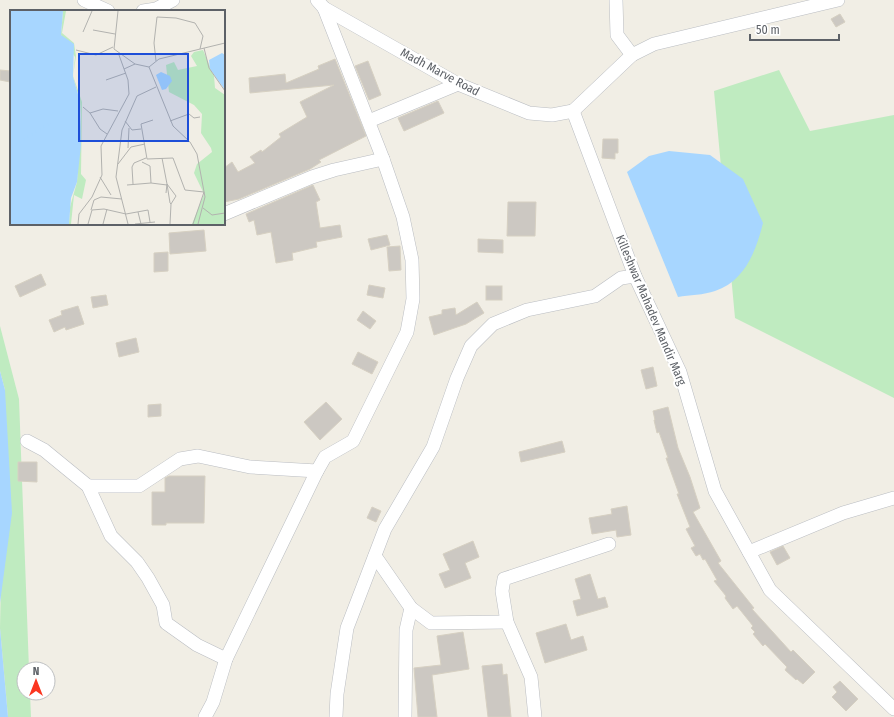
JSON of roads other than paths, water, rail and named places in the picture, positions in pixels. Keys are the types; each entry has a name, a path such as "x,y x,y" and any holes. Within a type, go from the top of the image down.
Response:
{"street":[{"path":"84,0 106,10"},
{"path":"147,10 156,8 173,0"},
{"path":"616,0 617,35 632,55"},
{"path":"573,111 632,55 654,44 838,0"},
{"path":"205,717 213,702 226,659 317,471 325,457 353,441 407,332 413,299 412,260 403,217 369,121 321,4"},
{"name":"Madh Marve Road","path":"321,4 458,84 529,113 552,115 573,111"},
{"path":"369,121 458,84"},
{"name":"Killeshwar Mahadev Mandir Marg","path":"573,111 634,276 680,372 715,491 770,590 894,709"},
{"path":"225,214 312,177 334,170 383,159"},
{"path":"336,717 337,694 347,628 385,529 433,447 457,378 471,346 493,324 527,310 595,296 621,278 634,276"},
{"path":"27,441 44,450 88,486 111,536 134,559 148,578 163,605 166,623 197,645 226,659"},
{"path":"88,486 139,486 180,459 198,456 250,467 317,471"},
{"path":"749,552 842,513 894,498"},
{"path":"535,717 531,677 507,622 502,591 504,579 609,544"},
{"path":"375,556 410,608 431,624 507,622"},
{"path":"405,717 406,630 410,608"}],"water":[{"path":"669,151 710,155 743,179 763,223 757,244 748,264 734,280 715,291 678,297 627,172 649,156"},
{"path":"0,371 5,390 12,513 0,603"},
{"path":"0,628 8,717 0,717"}]}
